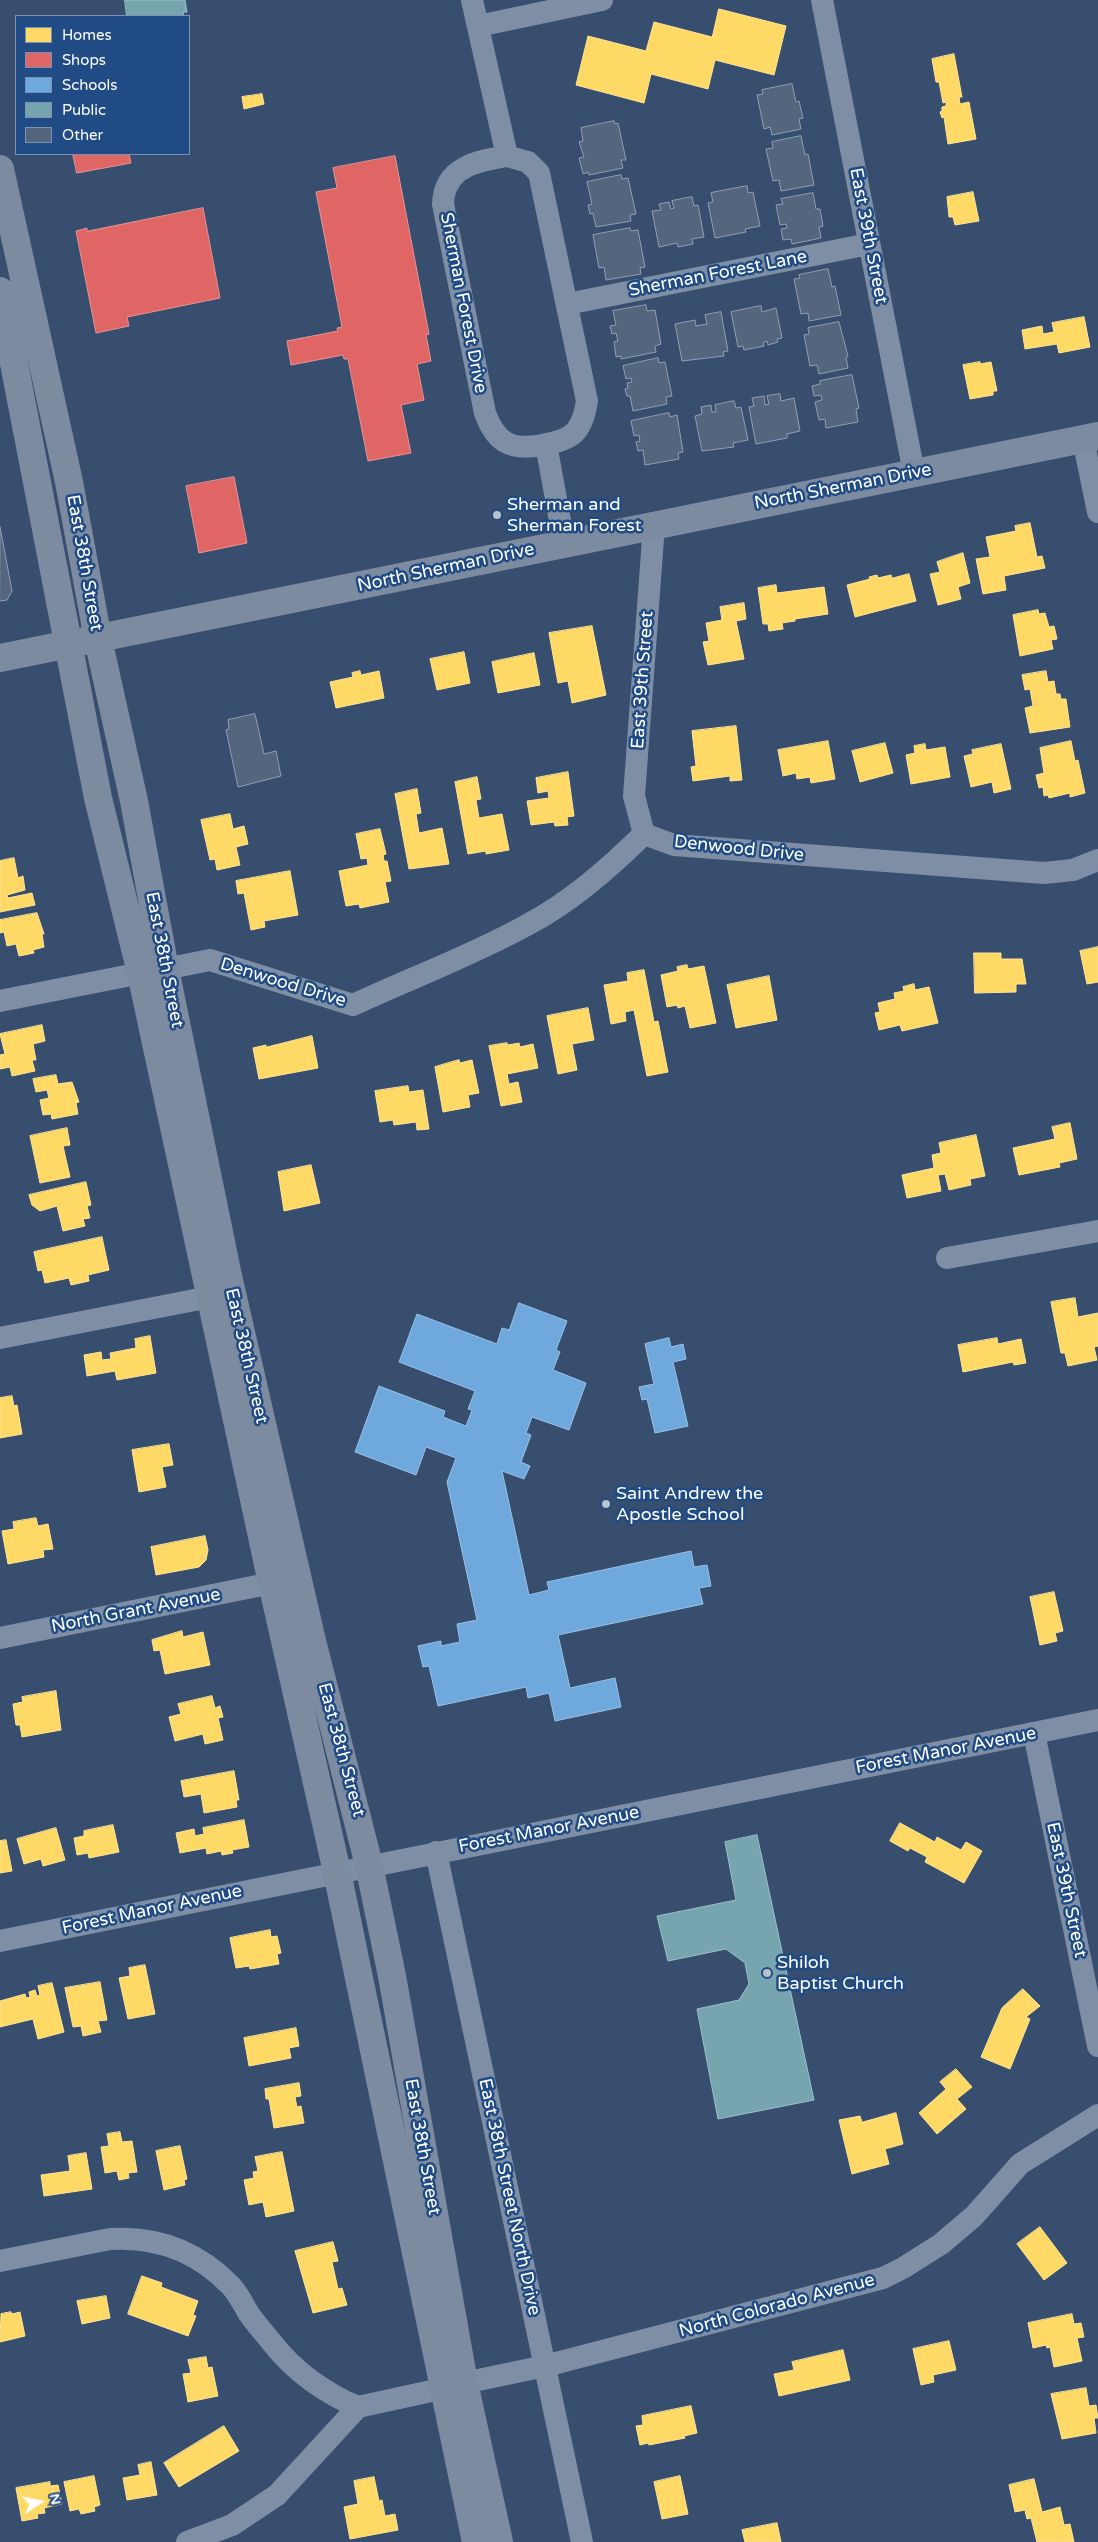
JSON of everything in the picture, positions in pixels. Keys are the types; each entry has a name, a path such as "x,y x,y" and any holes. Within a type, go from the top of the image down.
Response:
{"main road":[{"name":"East 38th Street","path":"0,169 70,482 98,639 134,801 153,971 210,1297 272,1583 454,2386 499,2542"},
{"name":"East 38th Street","path":"0,291 98,798 153,971 228,1276 312,1641 369,1866 392,1976 476,2542"},
{"name":"North Sherman Drive","path":"0,658 1091,438"}],"street":[{"path":"472,0 507,156"},
{"path":"478,26 602,0"},
{"name":"East 39th Street","path":"822,0 914,473"},
{"name":"Sherman Forest Drive","path":"507,156 528,162 539,173 567,304 587,401 585,416 571,437 524,449 514,446 501,440 490,428 485,413 443,204 447,184 456,173 478,161 507,156"},
{"name":"Sherman Forest Lane","path":"567,304 869,244"},
{"path":"1091,438 1098,512"},
{"path":"546,444 564,543"},
{"name":"East 39th Street","path":"644,834 634,796 654,525"},
{"name":"Denwood Drive","path":"0,1001 210,960 353,1005 527,925 568,900 598,876 644,834 674,844 1044,873 1073,870 1098,860"},
{"path":"947,1258 1098,1231"},
{"path":"0,1338 210,1297"},
{"name":"North Grant Avenue","path":"0,1638 272,1583"},
{"name":"Forest Manor Avenue","path":"0,1941 1098,1720"},
{"name":"East 39th Street","path":"1034,1733 1098,2046"},
{"name":"East 38th Street North Drive","path":"436,1852 582,2542"},
{"name":"North Colorado Avenue","path":"358,2407 545,2366 882,2278 910,2264 941,2244 974,2216 1020,2164 1098,2115"},
{"path":"0,2261 110,2239 138,2239 168,2244 193,2255 217,2272 236,2293 274,2346 296,2367 328,2392 358,2407 277,2495 232,2525 187,2542"}],"building: Homes":[{"path":"719,9 786,26 774,75 715,60 708,89 651,74 644,103 576,85 588,36 646,51 654,22 712,37"},
{"path":"954,54 962,97 959,97 960,104 969,102 976,139 948,144 944,117 942,118 940,112 942,107 946,106 946,102 943,103 939,82 936,82 932,59"},
{"path":"262,94 264,104 244,109 242,97"},
{"path":"973,192 979,221 955,225 953,217 949,217 947,197"},
{"path":"1084,317 1090,347 1059,353 1057,344 1025,349 1022,330 1042,326 1043,334 1054,332 1052,323"},
{"path":"980,362 980,364 991,362 997,391 993,391 993,395 970,399 963,365"},
{"path":"1030,523 1037,557 1042,556 1045,568 1004,576 1006,590 983,594 976,559 990,557 986,537 1016,531 1015,526"},
{"path":"963,553 970,583 958,587 961,599 938,605 930,574 940,572 937,562"},
{"path":"909,574 916,601 855,617 847,585 870,579 869,577 877,575 878,578 891,575 892,578"},
{"path":"776,585 777,593 824,587 828,614 795,619 795,621 782,623 783,629 769,631 768,624 763,624 758,588"},
{"path":"744,603 746,619 736,621 744,659 708,665 703,642 709,641 706,623 722,620 720,607"},
{"path":"1038,610 1039,614 1045,613 1049,627 1054,626 1057,639 1051,640 1053,649 1020,656 1013,615"},
{"path":"592,626 606,695 572,703 568,681 558,683 549,633"},
{"path":"464,652 470,683 437,690 430,659"},
{"path":"534,653 540,685 498,693 492,662"},
{"path":"360,671 361,675 379,671 384,698 336,708 330,682 353,677 352,673"},
{"path":"1046,671 1048,682 1054,681 1056,694 1060,694 1061,699 1066,699 1070,727 1030,733 1025,708 1033,706 1030,689 1025,690 1022,675"},
{"path":"736,726 742,780 730,781 730,776 693,781 691,767 696,766 692,731"},
{"path":"828,741 835,779 811,783 810,777 797,779 796,773 783,776 778,750"},
{"path":"1071,741 1075,761 1078,760 1085,793 1070,797 1070,793 1049,798 1048,795 1044,796 1043,787 1039,788 1036,775 1044,773 1040,748"},
{"path":"885,743 893,773 860,782 852,751"},
{"path":"925,744 926,750 945,747 950,777 911,784 906,755 915,753 914,746"},
{"path":"1001,744 1011,789 994,793 992,782 971,787 964,756 973,754 972,750"},
{"path":"568,772 574,816 567,817 568,825 555,826 554,822 531,825 527,801 549,798 548,791 538,793 536,778"},
{"path":"477,777 481,799 476,800 479,818 502,814 509,850 486,854 486,851 468,854 455,782"},
{"path":"417,789 421,813 416,814 419,833 442,828 449,864 409,869 395,794"},
{"path":"230,814 233,829 244,826 248,844 236,847 240,865 217,870 215,859 210,860 201,820"},
{"path":"380,829 386,854 383,855 384,861 387,861 391,881 385,882 389,902 360,908 359,904 346,906 339,871 368,865 367,858 361,859 356,834"},
{"path":"14,858 18,878 23,876 25,890 7,895 8,898 32,893 35,905 0,912 0,861"},
{"path":"290,871 298,915 264,921 265,927 251,930 244,893 238,894 236,881"},
{"path":"37,913 44,934 42,934 44,947 33,950 34,953 19,956 16,944 7,946 4,932 0,933 0,920"},
{"path":"1098,947 1098,982 1087,984 1080,951"},
{"path":"974,953 1001,953 1001,959 1022,959 1026,984 1016,984 1016,992 975,993"},
{"path":"687,965 688,969 704,966 716,1023 690,1028 685,1006 678,1008 677,1005 667,1007 661,975 678,971 677,967"},
{"path":"644,970 654,1022 658,1021 668,1072 647,1076 634,1010 625,1012 626,1021 611,1024 604,985 628,981 627,973"},
{"path":"769,976 777,1020 736,1028 727,985"},
{"path":"914,984 915,990 929,987 938,1023 902,1031 900,1025 879,1030 875,1013 880,1012 878,1003 895,999 894,993 904,991 903,987"},
{"path":"588,1008 594,1040 572,1044 577,1070 558,1074 547,1016"},
{"path":"42,1025 45,1041 33,1044 36,1060 32,1060 35,1071 12,1076 10,1067 0,1069 0,1055 5,1054 0,1034"},
{"path":"312,1036 318,1068 259,1079 253,1048 266,1045 266,1047"},
{"path":"507,1043 508,1045 519,1043 520,1047 533,1044 538,1068 507,1074 509,1084 518,1082 522,1102 501,1106 489,1046"},
{"path":"459,1060 460,1063 472,1060 479,1093 468,1095 470,1107 443,1112 435,1067"},
{"path":"56,1075 58,1084 72,1082 79,1102 76,1103 78,1114 52,1119 51,1114 43,1115 40,1100 49,1098 47,1090 36,1092 33,1079"},
{"path":"408,1086 409,1092 423,1090 429,1129 417,1130 416,1122 394,1125 393,1120 380,1122 375,1091"},
{"path":"1070,1123 1077,1159 1059,1163 1060,1167 1019,1175 1013,1148 1055,1139 1052,1127"},
{"path":"67,1128 70,1145 63,1146 70,1177 40,1183 30,1136"},
{"path":"976,1135 985,1176 970,1179 971,1185 949,1190 945,1174 938,1175 941,1191 907,1198 902,1175 934,1168 932,1155 941,1153 939,1143"},
{"path":"311,1165 320,1203 284,1211 278,1172"},
{"path":"86,1182 91,1205 87,1206 90,1218 83,1219 85,1226 63,1231 57,1206 40,1211 32,1205 29,1195"},
{"path":"102,1237 109,1270 88,1275 89,1281 71,1285 69,1278 45,1283 42,1270 38,1271 34,1252"},
{"path":"1075,1298 1078,1317 1098,1313 1098,1346 1094,1347 1097,1360 1068,1366 1065,1353 1061,1353 1051,1302"},
{"path":"150,1336 156,1373 117,1380 115,1371 87,1376 84,1355 101,1352 102,1360 111,1359 110,1353 136,1348 135,1339"},
{"path":"997,1338 998,1344 1021,1339 1026,1363 1014,1365 1013,1362 963,1372 958,1345"},
{"path":"12,1396 14,1406 17,1405 22,1434 0,1438 0,1398"},
{"path":"169,1444 173,1465 162,1467 166,1487 139,1492 132,1450"},
{"path":"36,1518 38,1526 48,1524 53,1549 43,1550 44,1557 8,1564 2,1531 14,1529 13,1522"},
{"path":"205,1536 208,1550 206,1560 199,1567 156,1575 151,1547"},
{"path":"1054,1592 1063,1631 1055,1633 1057,1641 1040,1645 1030,1597"},
{"path":"182,1631 183,1637 203,1632 210,1665 165,1674 160,1650 154,1651 152,1640"},
{"path":"56,1691 61,1730 22,1737 20,1725 16,1725 13,1704 23,1702 22,1697"},
{"path":"212,1696 215,1708 220,1706 223,1717 218,1718 223,1740 205,1744 203,1734 175,1741 169,1717 181,1714 178,1704"},
{"path":"234,1771 239,1800 236,1800 237,1807 204,1813 201,1794 184,1797 181,1781"},
{"path":"244,1820 249,1847 232,1850 233,1853 222,1855 221,1851 207,1854 206,1848 180,1853 176,1833 194,1829 195,1836 204,1834 203,1828"},
{"path":"900,1823 935,1842 937,1837 961,1850 966,1842 982,1851 964,1883 925,1862 927,1857 910,1848 908,1851 890,1841"},
{"path":"113,1825 119,1852 89,1858 88,1853 77,1855 74,1838 84,1836 84,1831"},
{"path":"56,1828 65,1860 43,1866 41,1859 24,1864 17,1839"},
{"path":"6,1840 12,1871 0,1873 0,1841"},
{"path":"270,1930 271,1937 277,1936 281,1953 277,1954 279,1964 250,1969 249,1966 236,1968 230,1938"},
{"path":"145,1965 155,2014 128,2019 119,1978 130,1976 129,1968"},
{"path":"100,1982 107,2020 98,2021 101,2032 83,2036 81,2026 73,2027 65,1988"},
{"path":"52,1983 64,2032 38,2039 33,2019 0,2027 0,2001 25,1994 26,1998 30,1997 29,1992 35,1990 37,1996 40,1995 38,1986"},
{"path":"1023,1989 1040,2006 1026,2017 1030,2019 1010,2069 981,2057 1002,2008"},
{"path":"296,2028 299,2046 289,2048 291,2058 249,2066 244,2038"},
{"path":"956,2069 972,2087 957,2099 966,2109 937,2134 919,2113 946,2089 940,2082"},
{"path":"299,2083 301,2096 295,2097 297,2107 301,2106 304,2123 274,2128 269,2099 266,2099 265,2089"},
{"path":"896,2113 903,2144 885,2149 889,2164 852,2174 839,2120 860,2116 862,2122"},
{"path":"120,2132 122,2142 132,2141 137,2172 128,2173 129,2178 119,2180 117,2171 105,2173 101,2147 109,2146 107,2134"},
{"path":"180,2146 187,2179 184,2180 185,2185 164,2190 156,2151"},
{"path":"282,2152 294,2211 266,2217 263,2202 249,2205 244,2180 254,2178 253,2172 258,2171 255,2157"},
{"path":"86,2153 92,2189 44,2196 41,2175 70,2171 68,2156"},
{"path":"1040,2227 1067,2263 1044,2280 1017,2244"},
{"path":"333,2242 338,2261 332,2262 338,2289 342,2288 347,2305 313,2313 295,2251"},
{"path":"142,2276 162,2283 161,2287 198,2301 193,2315 196,2316 188,2336 128,2314"},
{"path":"106,2296 110,2318 82,2324 77,2301"},
{"path":"11,2312 12,2314 20,2312 25,2336 0,2342 1,2314"},
{"path":"1072,2314 1074,2324 1081,2323 1084,2337 1077,2338 1082,2361 1054,2367 1050,2347 1047,2348 1046,2345 1033,2348 1028,2323"},
{"path":"949,2341 956,2370 933,2375 934,2382 921,2385 913,2349"},
{"path":"843,2350 850,2380 779,2396 774,2374 794,2370 792,2362"},
{"path":"206,2357 208,2368 212,2367 218,2396 188,2402 183,2374 191,2373 188,2360"},
{"path":"1086,2388 1089,2406 1096,2405 1098,2418 1094,2418 1096,2433 1062,2439 1051,2394"},
{"path":"691,2406 697,2433 684,2436 685,2438 640,2445 636,2426 643,2425 642,2416"},
{"path":"224,2426 239,2451 179,2487 164,2463"},
{"path":"151,2462 157,2495 127,2500 123,2478 140,2475 138,2465"},
{"path":"94,2476 100,2505 94,2507 95,2511 81,2514 79,2509 70,2511 64,2482"},
{"path":"680,2476 688,2514 662,2519 654,2482"},
{"path":"374,2477 379,2501 382,2500 385,2516 395,2514 398,2530 350,2539 344,2507 358,2504 354,2481"},
{"path":"1034,2479 1042,2512 1060,2507 1064,2525 1070,2524 1074,2542 1037,2542 1031,2518 1027,2519 1025,2510 1015,2512 1009,2485"},
{"path":"50,2482 50,2486 58,2485 62,2504 44,2508 45,2513 37,2514 38,2518 22,2521 16,2488"},
{"path":"777,2523 781,2542 745,2542 742,2530"}],"building: Shops":[{"path":"73,155 129,155 131,163 77,173"},
{"path":"395,156 429,334 426,335 431,361 417,364 424,400 401,405 411,453 368,461 348,359 344,359 343,355 291,365 287,341 338,331 337,328 342,327 316,192 337,188 333,168"},
{"path":"203,208 220,298 127,317 129,326 96,333 76,231 87,228 87,231"},
{"path":"234,477 247,543 199,553 186,486"}],"building: Schools":[{"path":"519,1303 567,1321 556,1350 560,1352 553,1370 586,1383 569,1430 532,1417 526,1433 531,1435 521,1462 530,1466 524,1479 502,1471 529,1595 549,1590 547,1582 691,1551 694,1567 707,1565 711,1586 699,1588 703,1604 558,1635 570,1688 615,1678 621,1707 555,1721 549,1693 528,1698 526,1687 438,1706 429,1666 423,1667 418,1646 441,1641 441,1646 460,1642 457,1624 477,1620 447,1482 456,1458 426,1447 416,1475 355,1452 379,1386 445,1411 443,1417 466,1426 472,1410 468,1409 475,1391 399,1362 417,1314 497,1344 502,1328 509,1330"},
{"path":"669,1338 671,1347 683,1344 686,1359 673,1362 688,1426 655,1433 647,1399 642,1400 639,1387 654,1384 645,1344"}],"building: Public":[{"path":"125,0 185,0 187,12 183,12 184,15 127,15"},
{"name":"Shiloh Baptist Church","path":"757,1835 814,2100 718,2119 697,2009 739,2000 749,1984 745,1963 726,1949 668,1961 657,1916 736,1900 725,1842"}],"building: Other":[{"path":"792,84 796,102 799,101 803,118 799,119 801,129 772,135 770,127 764,129 757,95 763,94 762,90"},
{"path":"614,121 615,124 618,123 626,160 621,160 623,168 589,175 588,172 583,174 579,158 584,157 579,142 583,141 581,128"},
{"path":"801,136 805,155 808,154 814,185 781,191 779,180 773,181 766,149 773,148 772,142"},
{"path":"621,175 622,179 628,178 636,214 630,215 631,221 596,227 593,213 590,214 588,205 592,204 587,182"},
{"path":"747,186 748,193 753,192 760,226 745,229 746,232 715,238 708,203 713,202 711,193"},
{"path":"813,193 816,209 820,209 823,226 819,227 821,238 792,244 791,239 783,240 781,229 787,228 786,224 780,225 776,205 783,204 781,199"},
{"path":"692,197 694,206 698,205 704,237 692,239 693,244 678,247 677,243 659,247 652,211 661,210 659,204 669,202 671,209 674,208 672,201"},
{"path":"630,228 631,231 638,230 645,267 640,268 641,274 606,280 604,267 599,268 593,235"},
{"path":"828,269 832,287 835,286 841,315 809,321 808,313 801,314 794,279 800,278 799,275"},
{"path":"646,305 647,311 655,310 661,344 655,346 656,352 621,359 621,356 616,357 614,342 618,341 616,333 612,334 610,326 616,325 613,311"},
{"path":"761,306 762,312 776,308 782,338 777,339 778,342 768,345 767,341 763,343 764,346 744,350 743,346 738,347 731,312"},
{"path":"721,312 728,351 723,352 724,356 682,361 675,324 695,320 696,326 707,324 705,315"},
{"path":"839,322 848,356 846,357 848,368 819,374 817,365 810,366 804,335 809,334 808,328"},
{"path":"658,358 659,363 665,362 672,396 666,397 667,404 633,411 630,396 627,396 625,389 628,388 627,383 632,382 631,378 626,379 623,366"},
{"path":"852,375 859,408 856,409 858,422 826,428 825,419 819,420 815,402 822,400 821,395 814,396 812,386 820,384 820,381"},
{"path":"780,394 781,401 794,398 800,431 787,434 787,438 756,444 749,407 754,406 752,398 764,396 765,405 769,404 767,396"},
{"path":"734,401 736,408 741,407 748,440 733,443 734,447 702,451 695,416 702,414 701,407 711,405 712,412 716,412 715,405"},
{"path":"669,413 670,417 677,415 683,452 678,453 679,459 645,465 643,450 638,451 636,442 640,441 639,435 634,436 631,421"},
{"path":"0,527 12,591 7,600 0,601"},
{"path":"255,714 264,754 276,751 281,776 238,787 226,730 229,729 228,720"}],"place":[{"name":"Sherman and Sherman Forest","path":"497,515"},
{"name":"Saint Andrew the Apostle School","path":"606,1504"},
{"name":"Shiloh Baptist Church","path":"767,1973"}]}
